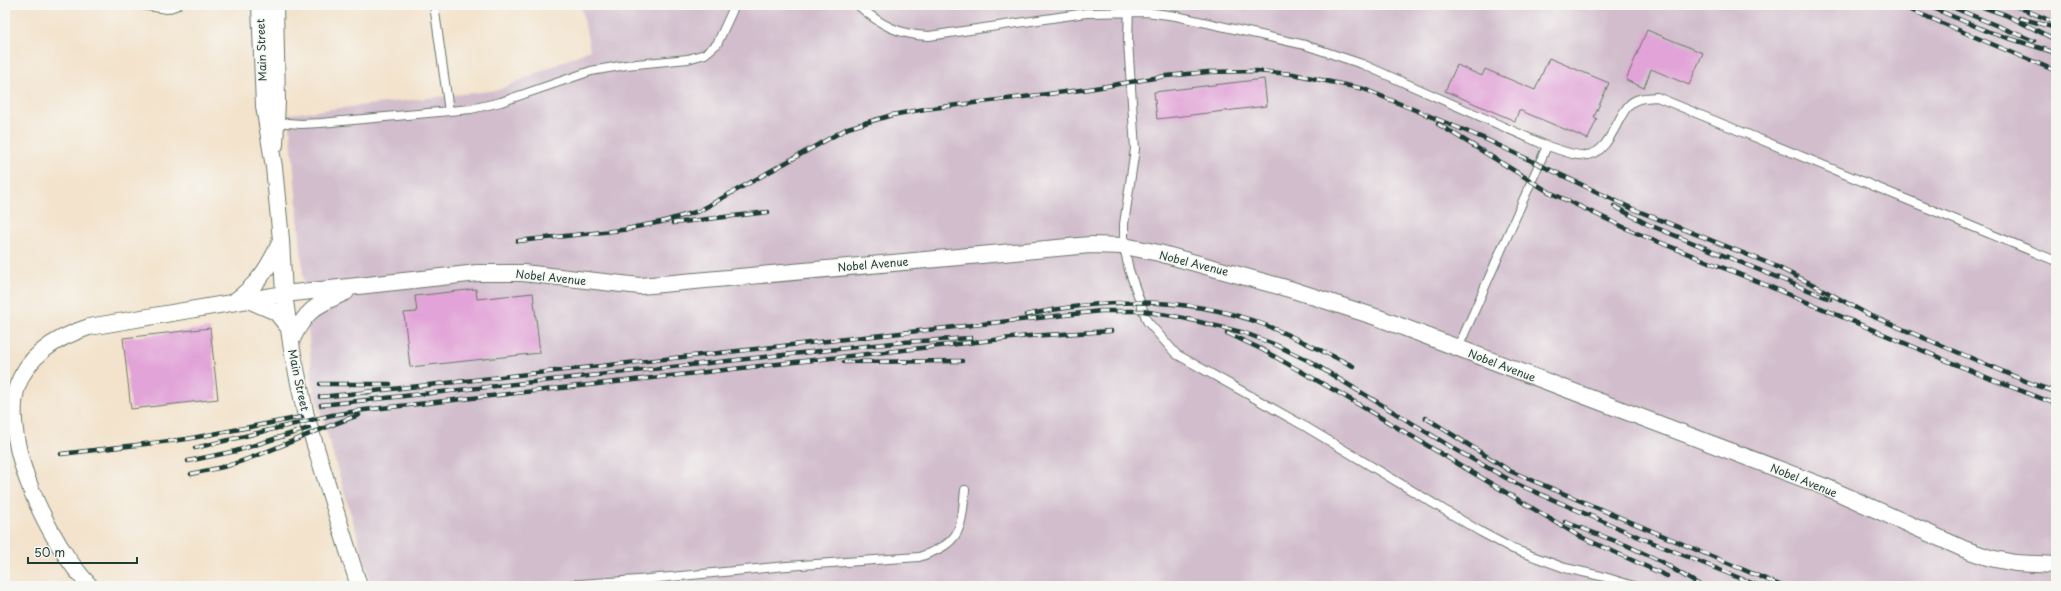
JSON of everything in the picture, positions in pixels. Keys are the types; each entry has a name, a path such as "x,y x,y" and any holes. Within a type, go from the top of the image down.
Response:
{"street":[{"name":"Main Street","path":"260,5 261,60 271,122 282,240 284,294 290,335 306,416 359,586"},
{"name":"Main Street","path":"271,122 275,5"},
{"path":"232,303 252,288 262,277 282,240"},
{"name":"Nobel Avenue","path":"90,586 71,562 45,522 29,487 13,429 13,406 17,387 26,370 38,354 53,342 69,333 89,327 284,294 500,272 523,273 640,286 1090,245 1124,246 1227,271 1293,290 1379,318 1828,488 1964,549 1990,558 2015,563 2056,565"},
{"path":"248,300 276,312 290,335 312,309 362,285"}],"lane":[{"path":"142,5 168,9 178,5"},
{"path":"434,5 449,111"},
{"path":"271,122 301,124 321,123 471,109 501,102 591,71 626,65 688,59 705,54 717,44 735,5"},
{"path":"858,5 880,22 893,29 908,35 929,36 1128,8 1176,16 1305,45 1362,64 1547,146 1574,154 1587,155 1599,150 1607,141 1630,104 1643,98 1657,97 2056,261"},
{"path":"1128,8 1135,149 1124,224 1124,246 1129,270 1147,321 1176,354 1306,427 1513,549 1565,568 1601,576 1634,586"},
{"path":"1458,348 1547,146"},
{"path":"552,586 639,583 787,566 895,560 919,557 939,550 954,540 961,524 965,490"}],"shaded area":[{"path":"581,5 2056,5 2056,586 372,586 313,386 289,114 498,90 590,50"}],"building":[{"path":"1647,30 1703,53 1689,85 1651,69 1644,88 1626,80"},
{"path":"1549,58 1609,83 1594,117 1597,119 1588,139 1519,110 1515,121 1445,91 1457,65 1482,76 1485,69 1535,90"},
{"path":"1264,79 1267,106 1157,119 1154,92"},
{"path":"476,289 477,299 533,293 540,353 410,367 404,313 417,312 415,296"},
{"path":"210,328 218,399 131,409 123,338"}],"railway":[{"path":"1899,5 2056,71"},
{"path":"1926,5 1989,32 2056,53"},
{"path":"1947,5 2034,41"},
{"path":"1977,5 2006,15 2056,40"},
{"path":"2013,5 2056,23"},
{"path":"2020,18 2056,28"},
{"path":"626,229 661,222 699,211 848,128 892,115 925,109 1089,89 1166,76 1208,72 1256,71 1293,74 1364,89 1483,138 1633,209 1773,265 1814,285 1867,314 2035,385 2056,392"},
{"path":"1438,124 1549,192 1634,232 1761,283 1993,380 2056,404"},
{"path":"1614,206 1647,224 1830,299"},
{"path":"673,223 768,212"},
{"path":"518,241 631,229"},
{"path":"1026,315 1056,309 1116,303 1147,302 1206,308 1236,315 1265,325 1353,366"},
{"path":"365,392 1101,311 1143,311 1179,317 1245,333 1276,345 1311,362 1456,450 1517,484 1639,537 1759,586"},
{"path":"195,448 332,415 364,410 1029,336 1111,331"},
{"path":"1227,333 1261,349 1341,394 1579,536 1667,576"},
{"path":"321,405 903,342 971,338"},
{"path":"844,362 962,361"},
{"path":"320,384 390,384"},
{"path":"320,397 369,392"},
{"path":"191,474 227,466 277,448 359,415"},
{"path":"61,454 187,439 302,417"},
{"path":"1426,418 1510,471 1782,586"},
{"path":"188,461 236,451 309,428"},
{"path":"1565,522 1626,545 1662,562 1701,586"}]}
